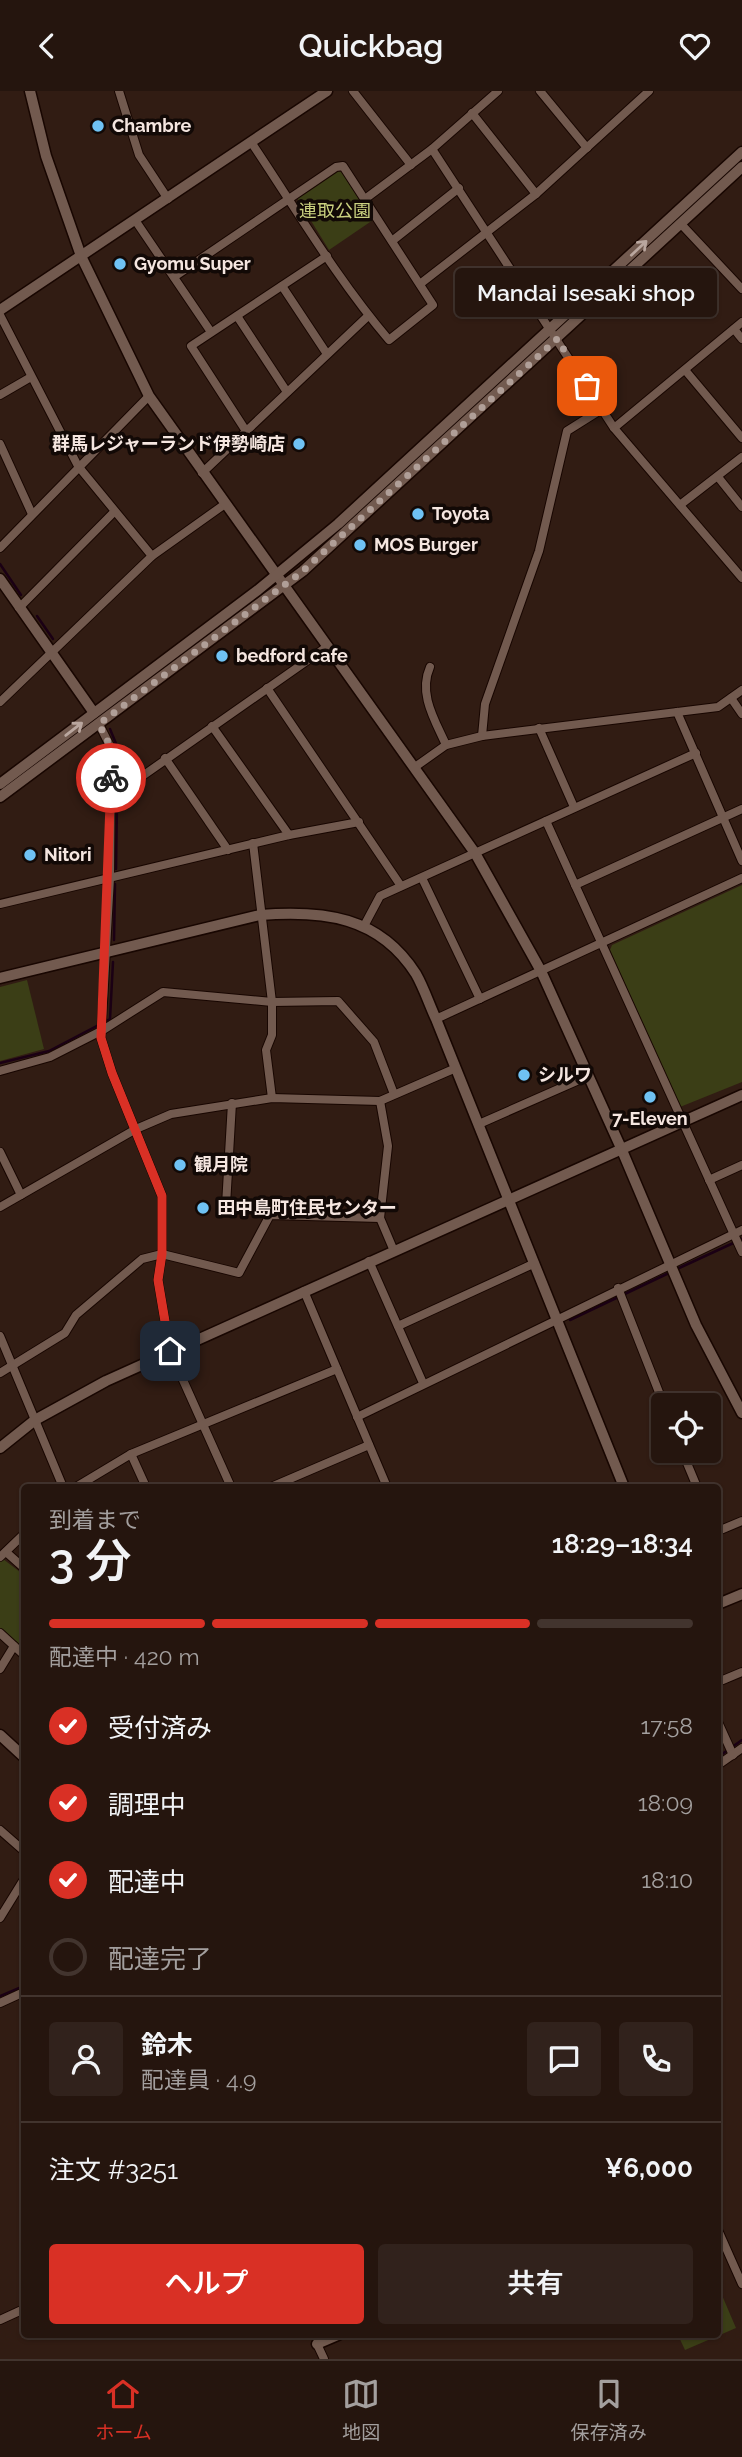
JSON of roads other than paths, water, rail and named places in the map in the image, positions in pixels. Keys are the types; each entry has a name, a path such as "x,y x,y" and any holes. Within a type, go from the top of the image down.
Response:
{"street":[{"path":"30,91 46,156 81,255 149,396 475,853 541,971 621,1148 696,1325 742,1412"},
{"path":"120,91 139,155 168,199"},
{"path":"152,557 78,466 0,313 81,255 327,91"},
{"path":"354,91 411,165"},
{"path":"540,91 587,148"},
{"path":"420,284 536,194 649,91"},
{"path":"365,199 432,149 493,92"},
{"path":"472,113 536,194"},
{"path":"174,277 289,199 336,167 343,166 433,305 389,341 368,316 327,256 289,199 251,142"},
{"path":"432,149 614,428 742,578"},
{"path":"0,784 97,719 284,586 554,334 742,152"},
{"path":"0,797 276,575 681,224 742,167"},
{"path":"392,241 459,188"},
{"path":"135,220 211,333"},
{"path":"681,224 742,289"},
{"path":"246,432 191,346 327,256"},
{"path":"282,286 327,355"},
{"path":"237,316 288,392"},
{"path":"202,473 368,316"},
{"path":"614,428 742,321"},
{"path":"733,329 742,339"},
{"path":"685,370 742,438"},
{"path":"0,395 31,377"},
{"path":"0,548 149,396"},
{"path":"482,736 485,705 540,551 567,431 602,409"},
{"path":"0,445 32,514"},
{"path":"680,505 742,457"},
{"path":"718,477 742,507"},
{"path":"0,702 50,651 152,557 225,504"},
{"path":"19,608 114,512"},
{"path":"0,579 97,719 111,748 110,878 101,1038 112,1073 162,1196 162,1254 158,1280 170,1351 230,1484"},
{"path":"111,793 121,791 328,646"},
{"path":"430,667 424,681 426,694 446,745"},
{"path":"267,688 401,886"},
{"path":"415,767 446,745 482,736 718,707 742,690"},
{"path":"731,698 742,714"},
{"path":"677,712 742,861"},
{"path":"212,726 289,835"},
{"path":"539,728 574,807"},
{"path":"364,926 380,896 696,753"},
{"path":"166,758 228,850"},
{"path":"575,885 742,809"},
{"path":"546,821 742,1252"},
{"path":"0,904 253,843 359,822"},
{"path":"253,843 272,1002 272,1035 266,1050 272,1098"},
{"path":"422,878 480,999"},
{"path":"436,1019 742,878"},
{"path":"0,978 260,915 303,912 329,914 364,926 400,954 417,976 436,1019 510,1197 533,1264 623,1484"},
{"path":"0,1071 50,1057 103,1030 163,992 272,1002 338,1001 352,1013 374,1042 394,1094"},
{"path":"0,1207 136,1129 170,1114 272,1098 380,1101 456,1068"},
{"path":"479,1124 588,1076"},
{"path":"0,1448 36,1420 106,1381 510,1197 742,1095"},
{"path":"380,1101 388,1146 380,1218 394,1251"},
{"path":"226,1205 232,1103"},
{"path":"0,1152 21,1195"},
{"path":"709,1180 742,1165"},
{"path":"0,1373 65,1333 76,1315 142,1259 162,1254 239,1273 270,1215 380,1218"},
{"path":"357,1417 556,1318 742,1230"},
{"path":"369,1261 423,1383"},
{"path":"398,1326 533,1264"},
{"path":"618,1289 659,1393"},
{"path":"304,1291 386,1484"},
{"path":"0,1336 63,1484"},
{"path":"81,1484 131,1454 337,1370"},
{"path":"278,1484 369,1445"},
{"path":"131,1454 145,1484"},
{"path":"687,1463 696,1484"},
{"path":"721,1530 742,1521"},
{"path":"21,1537 3,1555 21,1566"},
{"path":"721,1603 742,1594"},
{"path":"0,1633 21,1652"},
{"path":"0,1669 14,1646"},
{"path":"721,1681 742,1671"},
{"path":"721,1729 733,1755"},
{"path":"0,1735 21,1754"},
{"path":"721,1763 742,1748"},
{"path":"0,1831 21,1848"},
{"path":"0,1918 21,1884"},
{"path":"0,2003 21,1993"},
{"path":"721,2237 742,2284"},
{"path":"0,2320 21,2310"},
{"path":"324,2359 317,2344 331,2338"}],"waterway":[{"path":"0,564 21,595"},
{"path":"37,616 53,639"},
{"path":"110,729 119,751 118,783"},
{"path":"116,869 117,802"},
{"path":"114,940 115,884"},
{"path":"0,1063 49,1051 110,1019 113,962"},
{"path":"677,1269 742,1239"},
{"path":"570,1320 671,1272"},
{"path":"721,1755 742,1740"},
{"path":"0,1996 21,1987"}],"place":[{"name":"Chambre","path":"98,126"},
{"name":"Gyomu Super","path":"120,264"},
{"name":"Mandai Isesaki shop","path":"587,386"},
{"name":"群馬レジャーランド伊勢崎店","path":"299,444"},
{"name":"Toyota","path":"418,514"},
{"name":"MOS Burger","path":"360,545"},
{"name":"bedford cafe","path":"222,656"},
{"name":"Nitori","path":"30,855"},
{"name":"シルワ","path":"524,1075"},
{"name":"7-Eleven","path":"650,1097"},
{"name":"観月院","path":"180,1165"},
{"name":"田中島町住民センター","path":"203,1208"}],"park label":[{"name":"連取公園","path":"335,211"}]}
